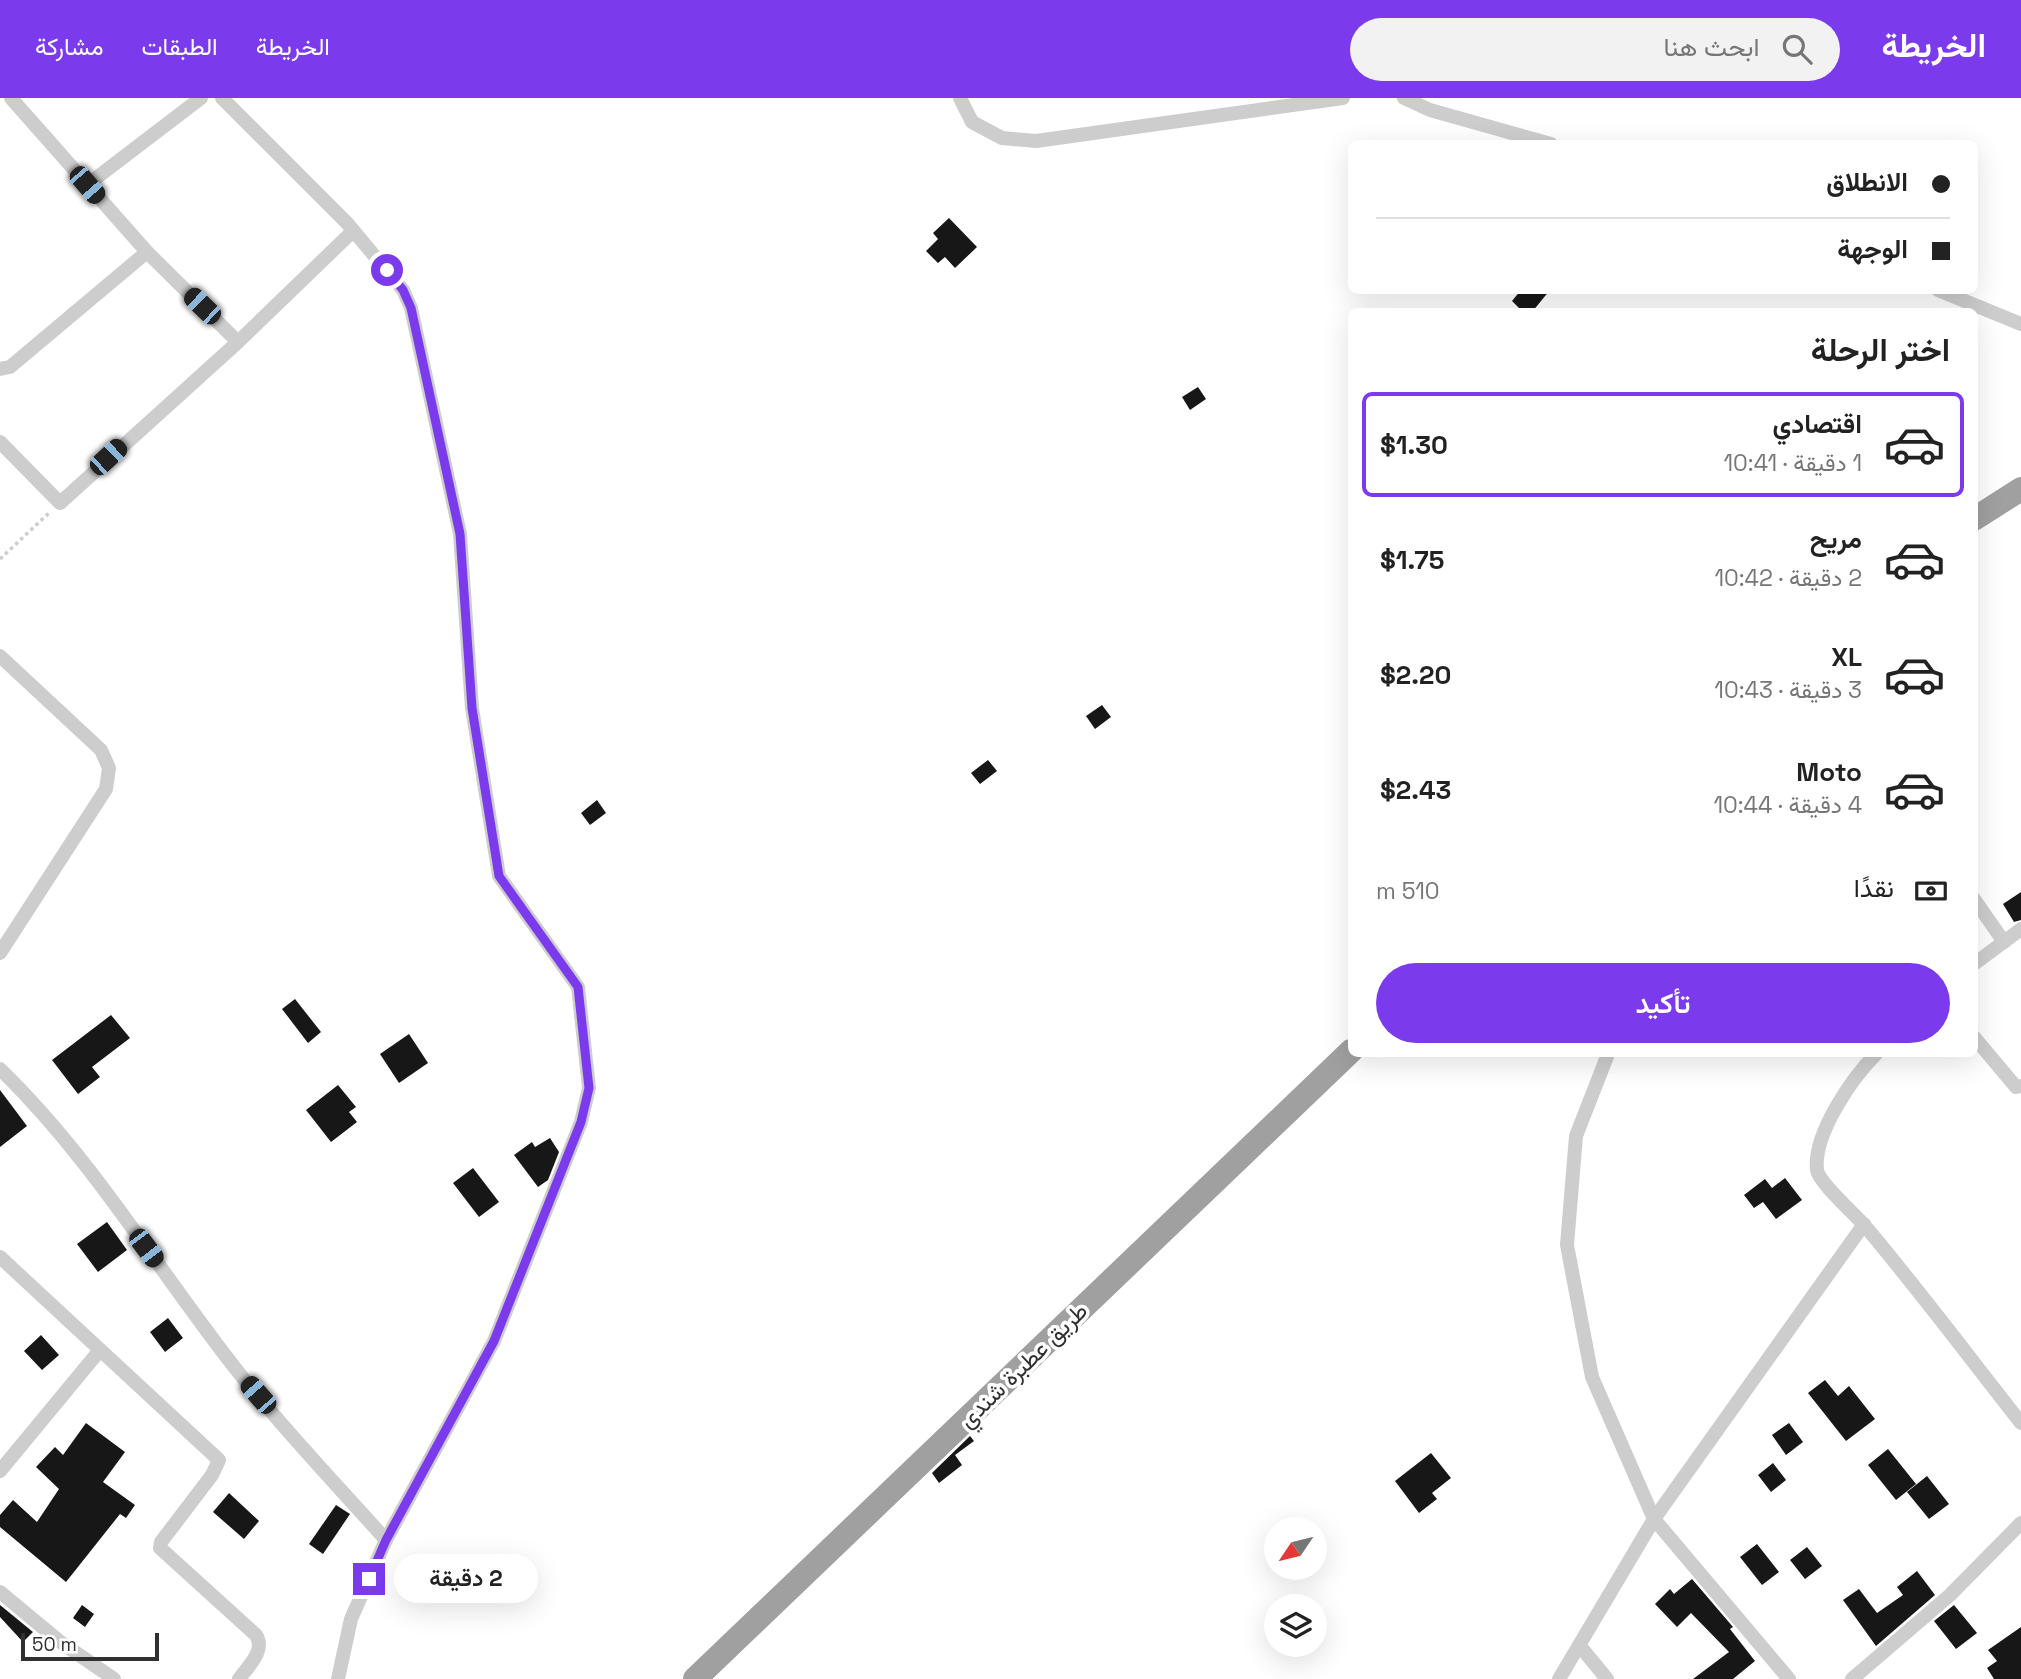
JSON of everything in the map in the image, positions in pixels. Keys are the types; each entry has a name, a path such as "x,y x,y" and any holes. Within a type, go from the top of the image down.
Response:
{"highway":[{"path":"1978,516 2021,489"},
{"name":"طريق عطبرة شندي","path":"695,1679 1348,1054"}],"street":[{"path":"10,98 147,253 238,342"},
{"path":"87,185 201,98"},
{"path":"222,98 353,231 403,290 411,308 460,534 472,708 499,876 578,987 589,1088 581,1122 494,1341 386,1540 351,1619 338,1679"},
{"path":"960,98 972,122 1002,138 1036,141 1343,98"},
{"path":"1404,98 1430,110 1537,140"},
{"path":"0,443 60,503 238,342 353,231"},
{"path":"0,369 10,367 147,253"},
{"path":"1948,294 2021,324"},
{"path":"0,656 101,750 108,768 106,789 0,953"},
{"path":"1978,905 2004,942"},
{"path":"1978,961 2021,929"},
{"path":"1978,1042 2016,1087 2021,1086"},
{"path":"1607,1057 1576,1136 1567,1245 1592,1377 1654,1519 1789,1679"},
{"path":"1872,1057 1856,1073 1821,1138 1817,1174 1864,1224 2021,1423"},
{"path":"0,1069 32,1100 99,1184 240,1374 386,1540"},
{"path":"1559,1679 1654,1519 1864,1224"},
{"path":"0,1257 219,1460 212,1475 161,1542 160,1548 256,1635 260,1650 239,1679"},
{"path":"0,1471 100,1350"},
{"path":"1852,1679 1950,1595 2021,1523"},
{"path":"0,1592 59,1640 114,1679"},
{"path":"1580,1646 1607,1679"}],"path":[{"path":"0,559 60,503"}],"building":[{"path":"949,218 977,247 955,268 945,257 938,263 926,251 938,239 933,233"},
{"path":"1518,294 1547,294 1535,308 1519,308 1512,301"},
{"path":"1198,387 1206,399 1190,410 1182,397"},
{"path":"1102,705 1111,717 1095,729 1086,716"},
{"path":"988,760 997,771 980,784 971,773"},
{"path":"597,800 606,813 590,825 581,813"},
{"path":"2021,892 2021,920 2014,922 2003,904"},
{"path":"295,999 321,1032 308,1043 282,1009"},
{"path":"111,1015 130,1038 92,1067 100,1077 78,1094 52,1060"},
{"path":"409,1034 428,1063 399,1083 380,1054"},
{"path":"338,1085 356,1107 349,1112 357,1122 331,1142 306,1110"},
{"path":"0,1090 27,1126 0,1147"},
{"path":"550,1138 559,1152 548,1180 538,1187 514,1155 532,1142 535,1147"},
{"path":"473,1168 499,1202 479,1217 453,1183"},
{"path":"1785,1178 1802,1200 1776,1219 1763,1202 1754,1208 1744,1195 1765,1179 1772,1188"},
{"path":"107,1222 127,1250 98,1272 77,1244"},
{"path":"168,1318 183,1338 165,1352 150,1332"},
{"path":"41,1335 59,1355 42,1370 24,1351"},
{"path":"1825,1380 1838,1396 1849,1386 1875,1419 1846,1441 1808,1393"},
{"path":"86,1423 125,1452 103,1482 135,1505 126,1518 120,1514 66,1582 0,1527 0,1515 13,1500 37,1522 59,1489 36,1467 55,1447 63,1455"},
{"path":"1789,1423 1803,1442 1786,1455 1772,1435"},
{"path":"970,1436 974,1441 955,1455 962,1465 939,1483 932,1473"},
{"path":"1888,1449 1916,1484 1896,1500 1868,1465"},
{"path":"1431,1453 1451,1478 1432,1493 1437,1499 1419,1513 1395,1481"},
{"path":"1773,1463 1786,1480 1771,1492 1758,1475"},
{"path":"1927,1476 1949,1504 1929,1519 1907,1492"},
{"path":"229,1493 259,1521 244,1539 213,1512"},
{"path":"336,1505 350,1514 323,1554 309,1544"},
{"path":"1757,1544 1779,1572 1762,1585 1740,1557"},
{"path":"1807,1547 1822,1566 1805,1579 1790,1560"},
{"path":"1917,1571 1935,1595 1876,1646 1843,1600 1859,1589 1877,1613 1903,1595 1897,1587"},
{"path":"1692,1579 1733,1627 1730,1629 1755,1661 1733,1679 1693,1679 1729,1652 1691,1613 1677,1627 1655,1604 1670,1589 1674,1594"},
{"path":"0,1605 33,1632 23,1642 0,1617"},
{"path":"82,1605 94,1614 85,1627 73,1618"},
{"path":"1954,1605 1977,1633 1956,1649 1934,1621"},
{"path":"2021,1627 2021,1679 1994,1679 1987,1668 1997,1661 1988,1650"}],"route":[{"path":"369,1579 386,1540 494,1341 581,1122 589,1088 578,987 541,939 499,876 472,708 460,534 411,308 403,290 387,270"}]}
